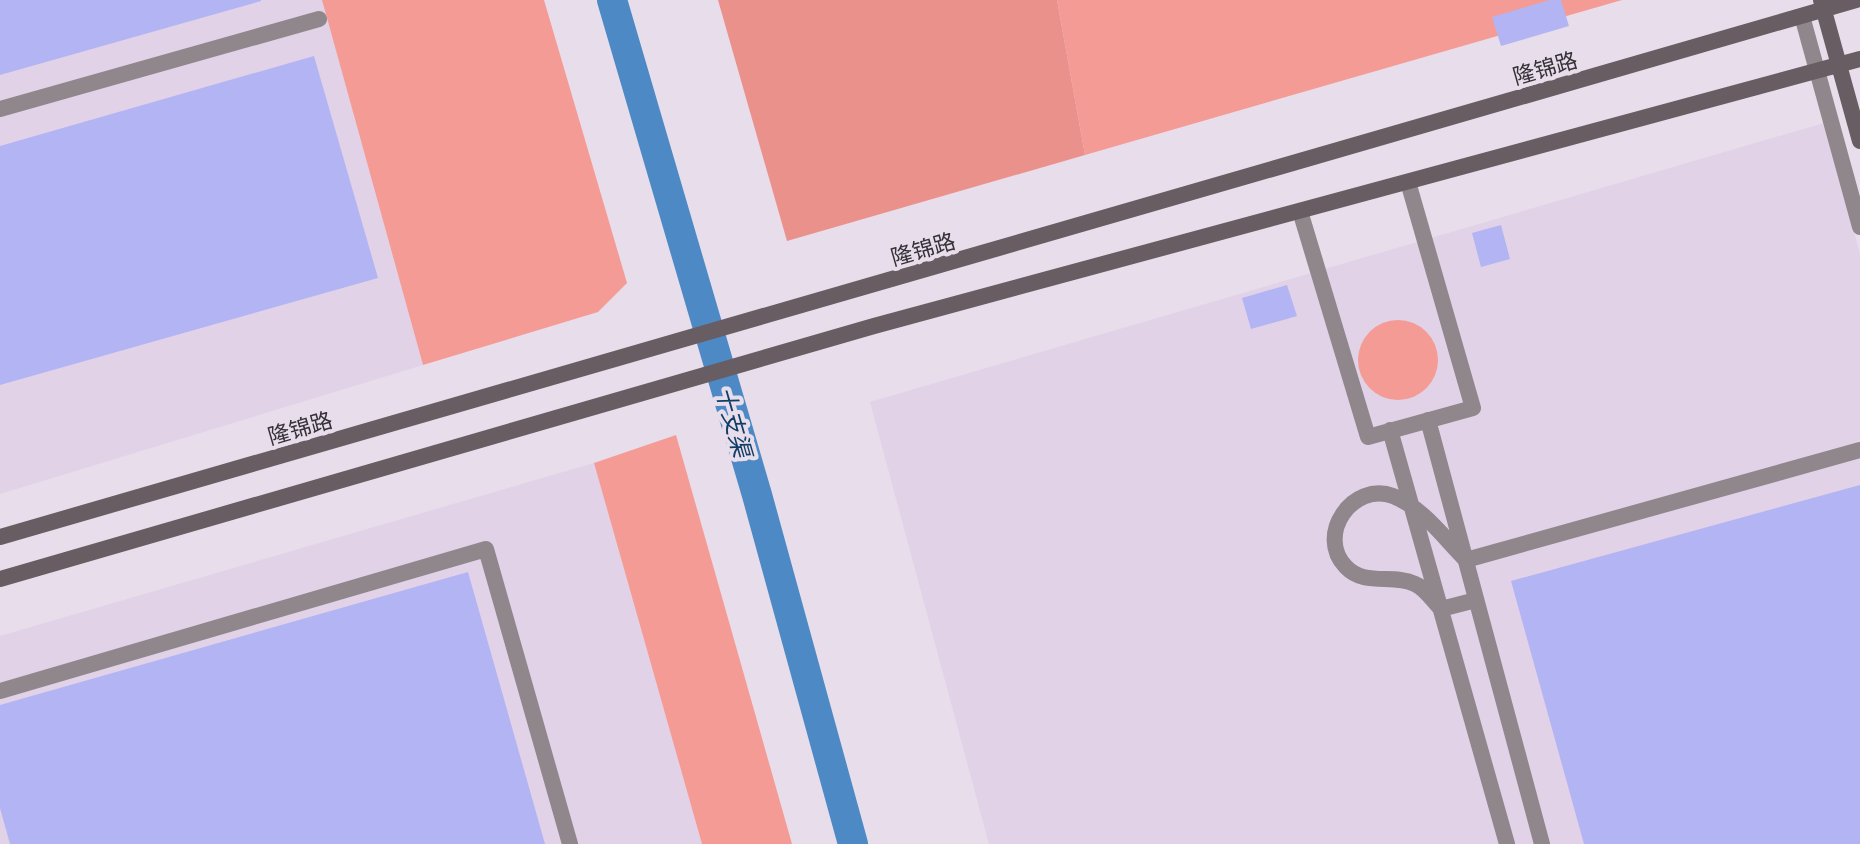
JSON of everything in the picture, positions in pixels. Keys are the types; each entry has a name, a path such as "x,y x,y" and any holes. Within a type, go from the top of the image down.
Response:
{"main road":[{"name":"隆锦路","path":"0,537 863,290 1802,16 1822,5 1856,0"},
{"path":"1822,5 1860,141"},
{"path":"0,579 874,326 1860,59"}],"lane":[{"path":"1802,16 1860,227"},
{"path":"0,109 319,19"},
{"path":"1300,211 1368,437 1473,408 1408,182"},
{"path":"1428,420 1542,844"},
{"path":"1390,430 1507,844"},
{"path":"1466,560 1860,450"},
{"path":"1441,609 1419,585 1394,578 1379,580 1357,575 1345,566 1337,551 1334,532 1340,517 1364,495 1377,492 1412,506 1466,560"},
{"path":"0,691 486,549 570,844"},
{"path":"1441,609 1476,600"}],"shaded area":[{"path":"0,0 322,0 423,365 0,494"},
{"path":"322,0 544,0 627,283 598,312 423,365"},
{"path":"718,0 1057,0 1085,155 787,241"},
{"path":"1057,0 1622,0 1085,155"},
{"path":"1824,123 1860,254 1860,844 989,844 870,402"},
{"path":"1398,320 1413,323 1426,332 1435,345 1438,360 1435,375 1426,388 1413,397 1398,400 1383,397 1370,388 1361,375 1358,360 1361,345 1370,332 1383,323"},
{"path":"676,435 792,844 702,844 594,463"},
{"path":"594,463 702,844 0,844 0,636"}],"building":[{"path":"0,0 261,0 261,1 0,75"},
{"path":"1550,0 1561,0 1569,26 1501,46 1492,17"},
{"path":"314,56 378,278 0,385 0,146"},
{"path":"1501,225 1510,259 1481,267 1472,233"},
{"path":"1287,285 1297,316 1251,329 1242,298"},
{"path":"1860,485 1860,844 1584,844 1511,581"},
{"path":"468,572 545,844 10,844 0,808 0,705"}],"waterway":[{"name":"十支渠","path":"612,0 757,495 853,844"}]}
